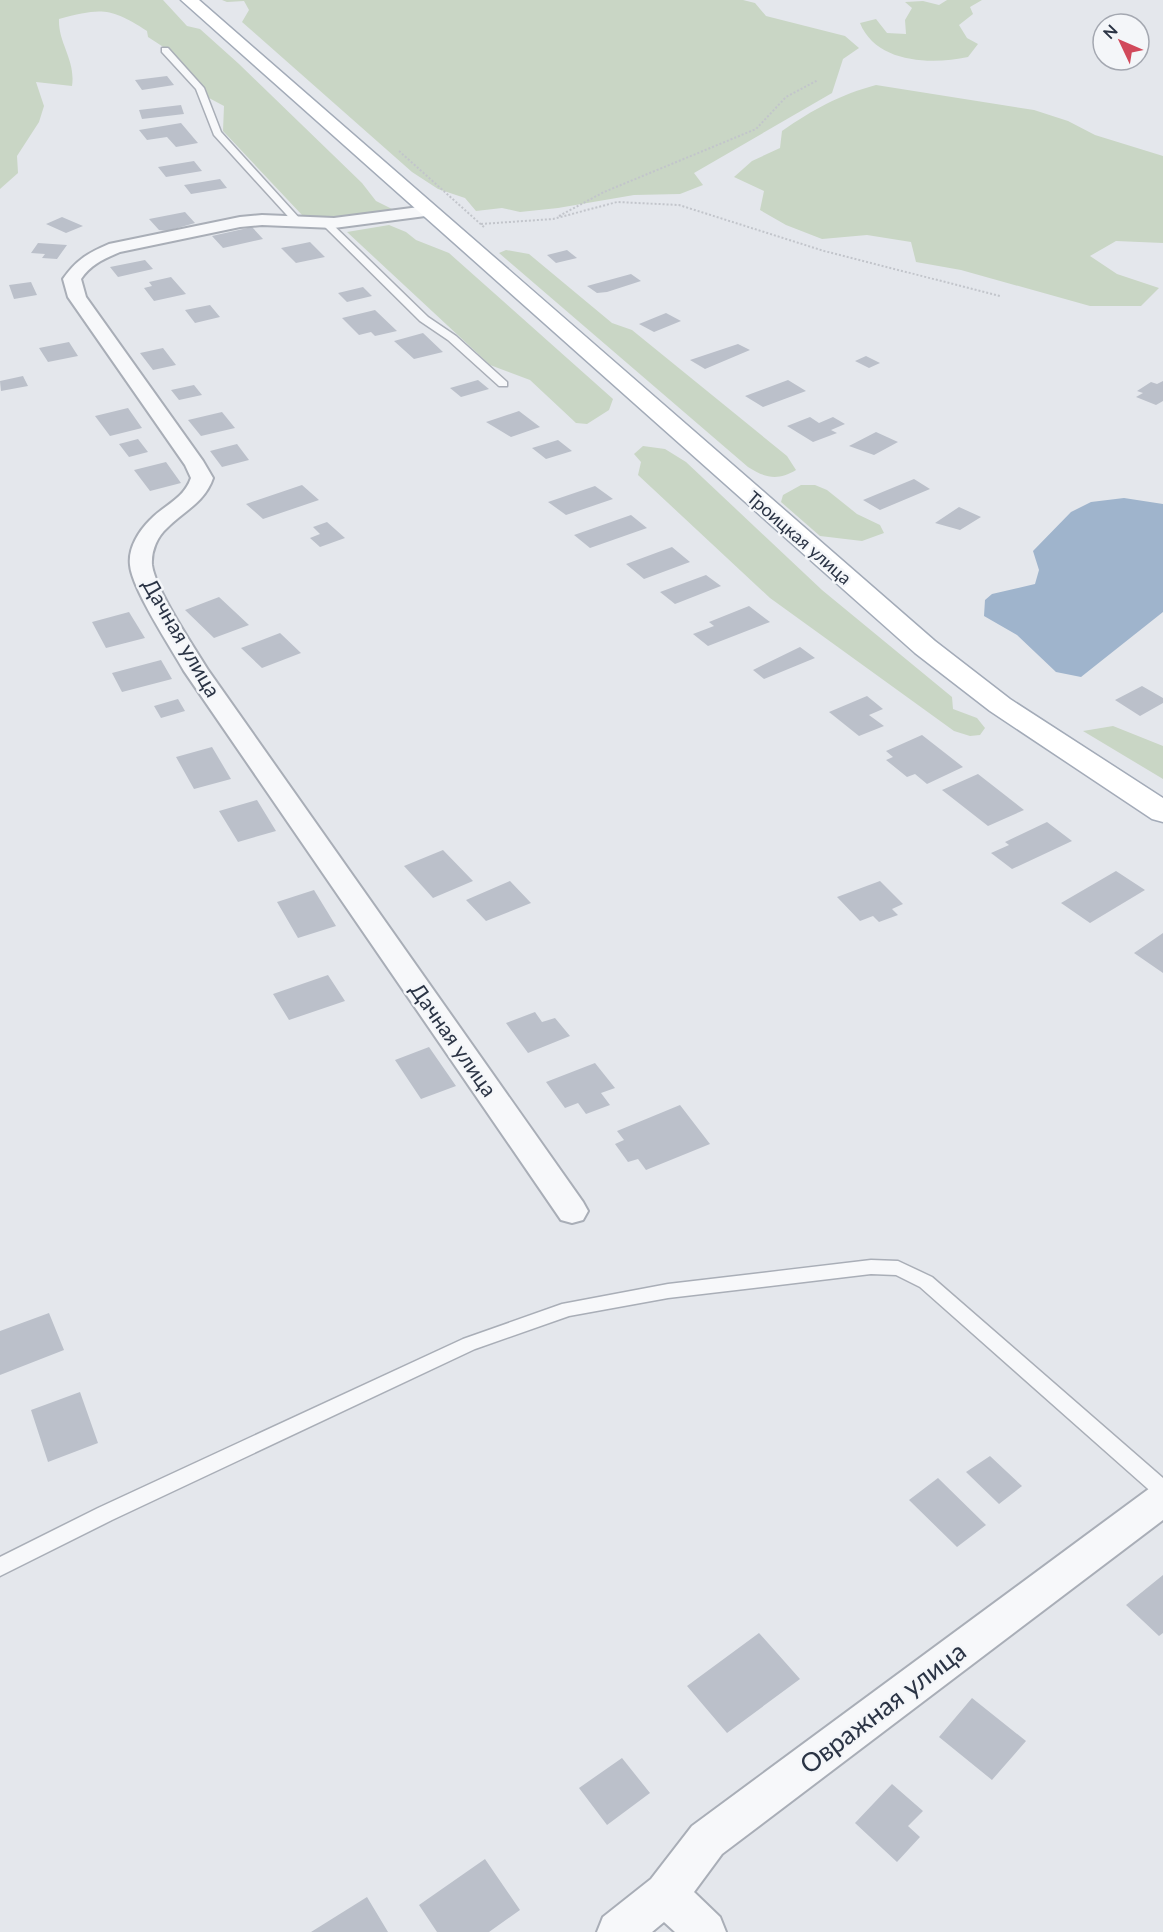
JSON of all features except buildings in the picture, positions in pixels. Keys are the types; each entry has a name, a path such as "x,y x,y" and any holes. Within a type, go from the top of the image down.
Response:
{"main road":[{"name":"Троицкая улица","path":"189,0 442,225 925,646 1000,705 1163,812"}],"street":[{"name":"Дачная улица","path":"442,225 262,220 240,222 115,248 95,256 81,266 72,279 77,297 196,465 202,478 199,487 183,505 159,524 142,548 141,566 162,614 196,671 572,1211"},
{"name":"Овражная улица","path":"618,1932 666,1894 707,1840 1163,1499"},
{"path":"666,1894 705,1932"}],"lane":[{"path":"165,50 200,88 217,133 298,222"},
{"path":"326,223 424,319 452,338 503,384"},
{"path":"0,1567 105,1514 469,1344 568,1309 668,1291 871,1267 898,1268 926,1282 1163,1490"}],"path":[{"path":"553,219 604,192 756,129 786,97 818,80"},
{"path":"442,225 553,219 616,202 679,205 824,251 1000,296"}],"green space":[{"path":"0,0 163,0 187,26 200,29 239,64 362,183 376,201 394,210 393,213 356,220 302,215 223,131 224,106 209,98 168,50 148,37 147,31 124,17 105,12 85,13 59,19 61,36 72,68 72,86 36,82 44,106 39,122 17,156 18,173 0,189"},
{"path":"222,0 743,0 755,3 766,16 845,36 859,48 843,59 832,93 694,173 703,185 680,194 634,195 558,208 520,212 502,208 476,211 465,198 438,189 412,172 242,22 249,10 244,1"},
{"path":"947,0 982,0 970,7 973,14 959,25 967,38 978,44 968,57 938,61 906,58 878,46 860,23 876,19 887,33 906,34 905,20 912,8 905,2 923,1 939,5"},
{"path":"876,85 1034,110 1068,121 1095,135 1163,156 1163,243 1116,241 1090,256 1117,274 1159,288 1141,306 1090,306 961,270 916,262 911,242 867,235 822,239 786,225 760,210 764,191 734,177 752,161 780,148 782,131 794,123 838,98"},
{"path":"389,225 406,232 416,240 449,253 613,399 609,410 587,424 576,423 530,380 490,365 347,232"},
{"path":"506,250 529,254 612,323 632,330 787,456 796,470 783,476 772,477 760,474 748,467 499,253"},
{"path":"643,446 665,449 686,462 822,590 952,697 953,709 977,718 985,728 980,735 970,736 954,731 770,598 638,475 641,462 634,454"},
{"path":"801,485 815,485 827,490 857,514 880,525 884,533 862,541 820,536 781,502 783,495"},
{"path":"1113,726 1163,746 1163,779 1083,731"}],"water":[{"path":"1124,498 1163,504 1163,612 1081,677 1056,672 1017,635 984,616 985,600 992,594 1035,584 1039,570 1033,551 1071,512 1091,502"}]}
